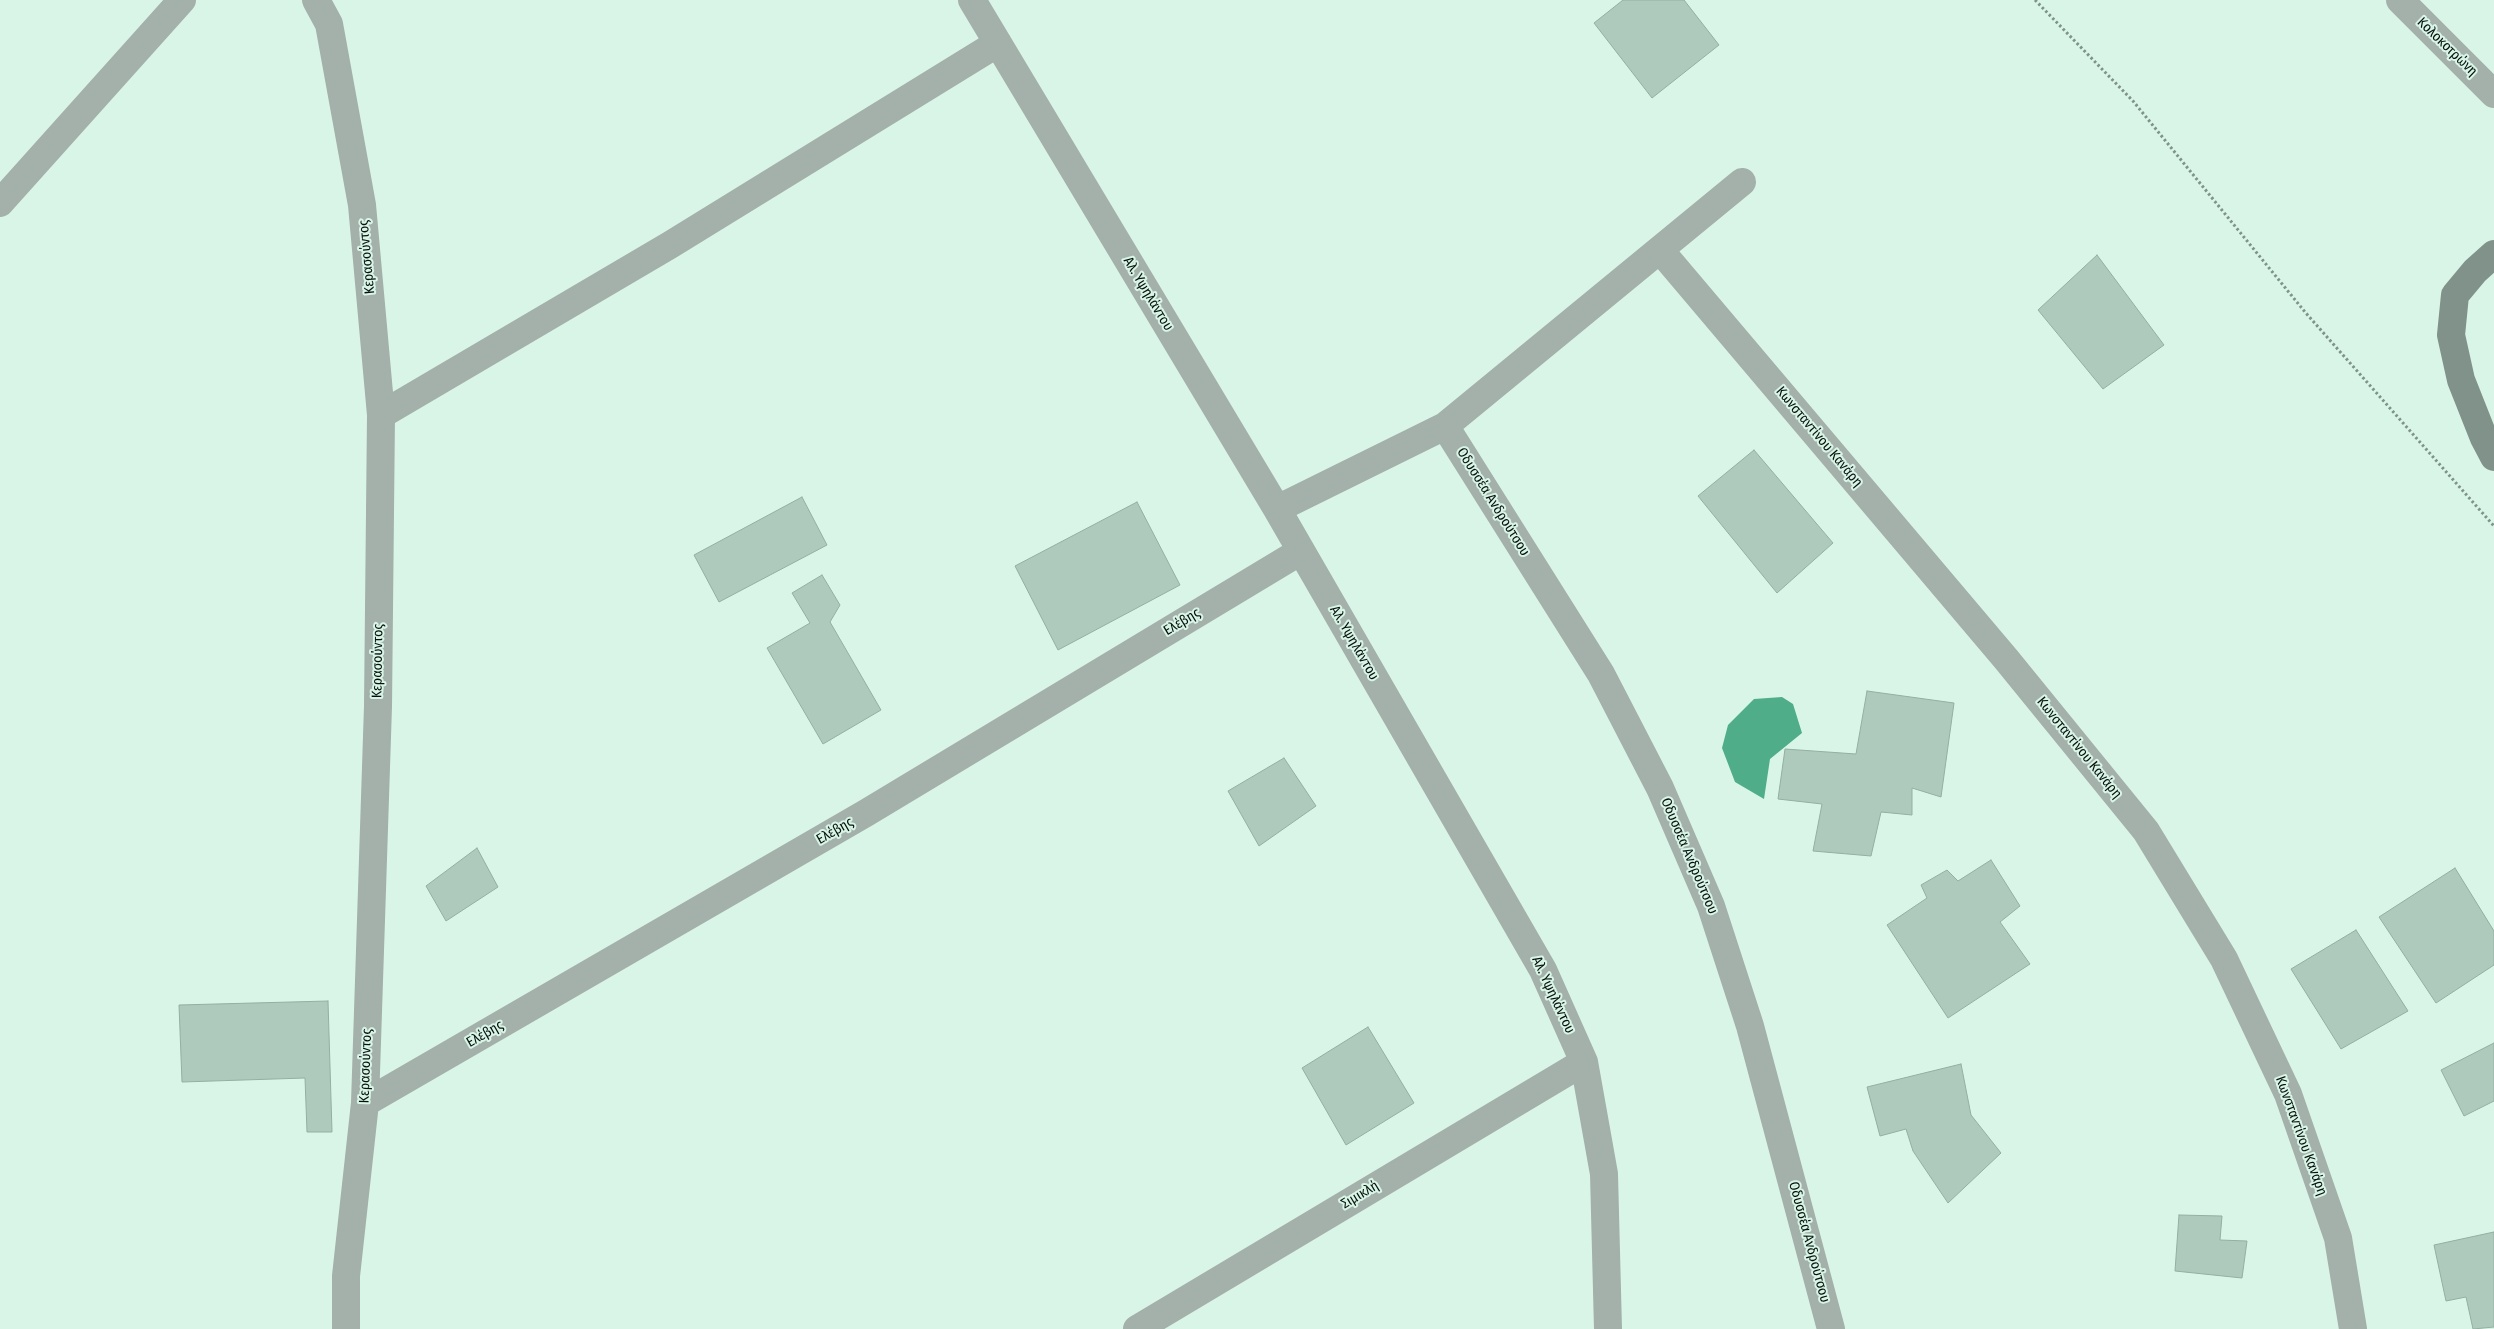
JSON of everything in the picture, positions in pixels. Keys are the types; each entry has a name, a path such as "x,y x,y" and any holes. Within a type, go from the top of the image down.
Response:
{"street":[{"path":"0,203 182,0"},
{"name":"Κερασούντος","path":"316,0 329,24 362,205 381,415 378,706 365,1104 346,1276 346,1329"},
{"name":"Αλ. Υψηλάντου","path":"972,0 1277,509 1543,970 1584,1062 1604,1174 1608,1329"},
{"name":"Κολοκοτρώνη","path":"2400,0 2494,94"},
{"path":"381,415 670,245 998,43"},
{"path":"1277,509 1445,426 1742,182"},
{"name":"Κωνσταντίνου Κανάρη","path":"1660,250 2006,659 2146,831 2224,959 2288,1094 2338,1238 2353,1329"},
{"path":"2494,254 2475,271 2455,295 2451,335 2462,380 2484,438 2494,457"},
{"name":"Οδυσσέα Ανδρούτσου","path":"1445,426 1601,674 1660,788 1711,906 1750,1026 1831,1329"},
{"name":"Ελέβης","path":"365,1104 866,813 1301,551"},
{"name":"Σιμικλή","path":"1136,1329 1584,1062"}],"path":[{"path":"2035,0 2133,101 2305,312 2494,526"}],"shaded area":[{"path":"1782,697 1793,704 1802,733 1770,759 1764,799 1735,782 1722,748 1728,725 1754,699"}],"building":[{"path":"1623,0 1684,0 1719,45 1652,98 1594,23"},
{"path":"2097,255 2164,345 2103,389 2038,310"},
{"path":"1754,450 1833,543 1777,593 1698,496"},
{"path":"802,497 827,545 719,602 694,555"},
{"path":"1137,502 1180,585 1058,650 1015,566"},
{"path":"822,575 840,605 830,622 881,710 823,744 767,648 810,623 792,593"},
{"path":"1867,691 1954,703 1941,797 1912,788 1912,815 1881,812 1871,856 1813,851 1822,804 1778,799 1785,749 1856,754"},
{"path":"1284,758 1316,806 1259,846 1228,791"},
{"path":"477,848 498,887 446,921 426,886"},
{"path":"1991,860 2020,906 2000,922 2030,964 1948,1018 1887,925 1927,898 1921,885 1947,870 1958,881"},
{"path":"2455,868 2494,931 2494,965 2436,1003 2379,917"},
{"path":"2356,930 2408,1011 2341,1049 2291,969"},
{"path":"328,1001 332,1132 307,1132 305,1078 182,1082 179,1005"},
{"path":"1368,1027 1414,1103 1346,1145 1302,1068"},
{"path":"2494,1043 2494,1101 2464,1116 2441,1070"},
{"path":"1961,1064 1971,1115 2001,1153 1948,1203 1913,1151 1906,1129 1880,1136 1867,1087"},
{"path":"2179,1215 2222,1216 2220,1240 2247,1241 2242,1278 2175,1271"},
{"path":"2494,1232 2494,1327 2473,1329 2466,1297 2446,1301 2434,1245"}]}
